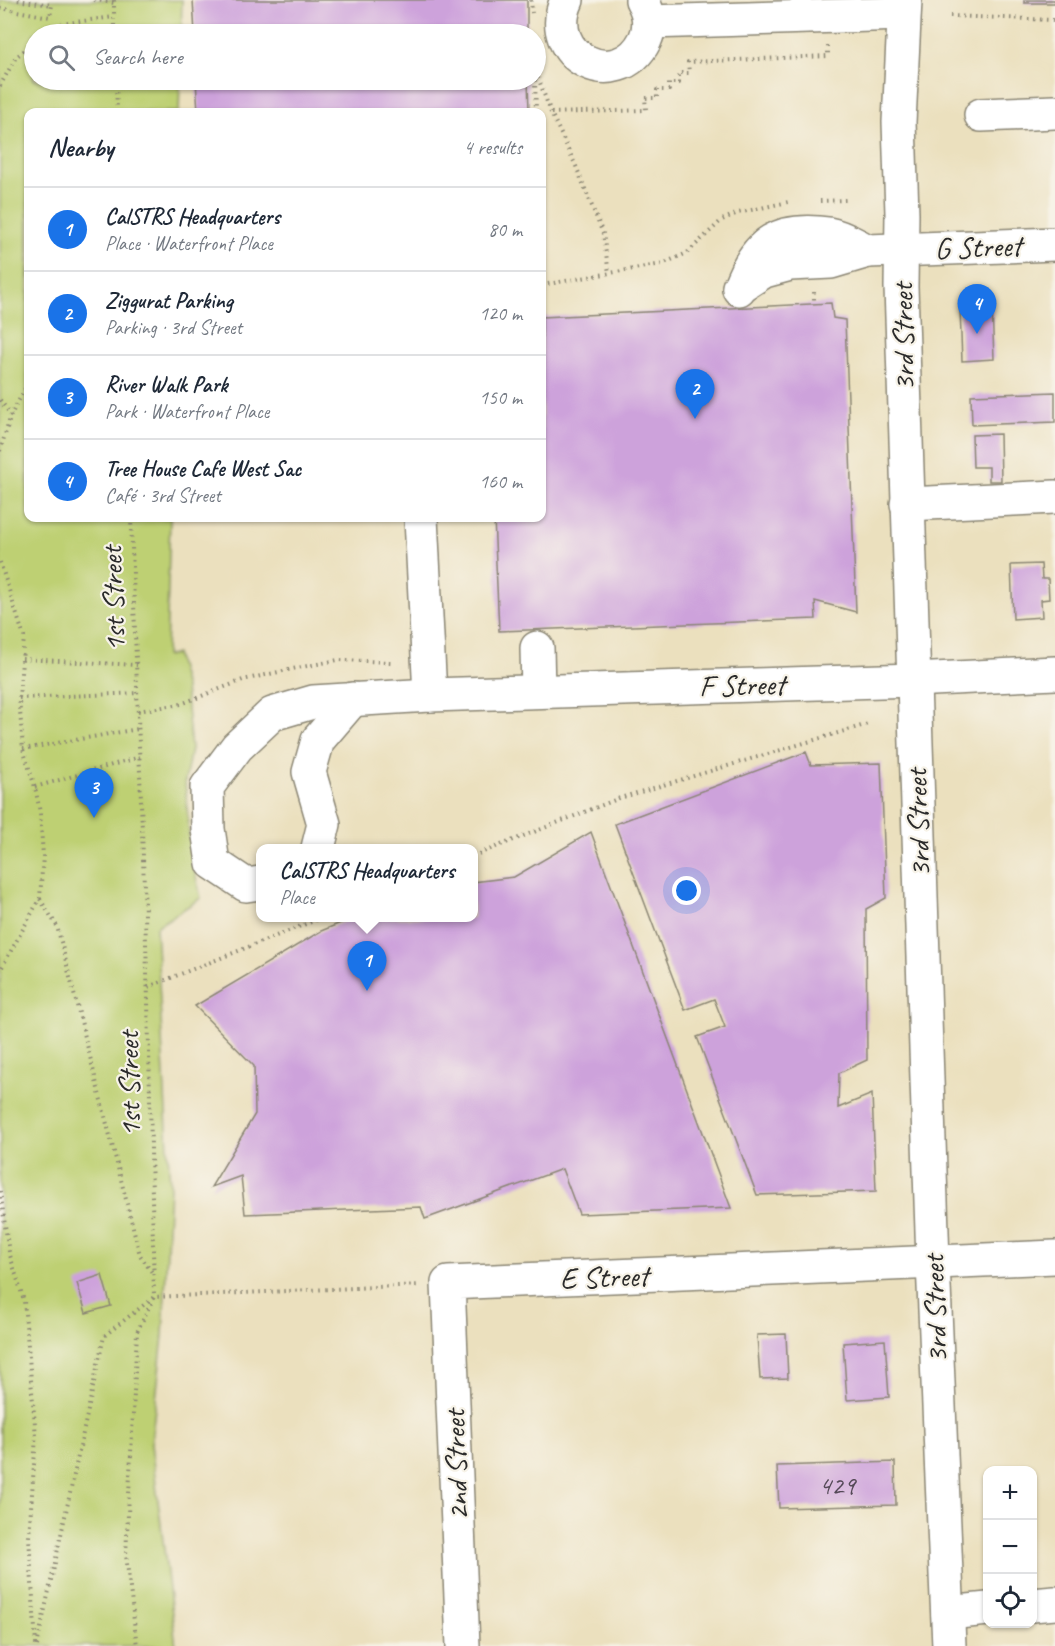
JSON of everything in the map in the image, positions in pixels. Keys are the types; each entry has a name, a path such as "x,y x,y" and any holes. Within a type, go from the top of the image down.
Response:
{"street":[{"path":"567,0 562,11 561,27 565,41 573,53 585,62 599,66 614,65 628,60 639,50 646,37 645,11 904,7"},
{"name":"3rd Street","path":"904,7 899,122 901,287 933,1262 950,1646"},
{"path":"981,115 1055,112"},
{"name":"G Street","path":"738,298 765,271 790,264 831,262 868,251 1055,244"},
{"path":"908,504 1055,497"},
{"path":"421,522 430,695"},
{"path":"537,648 538,691"},
{"name":"F Street","path":"256,884 246,885 213,863 208,829 207,788 237,747 272,714 313,702 538,691 913,681 1055,673"},
{"path":"319,844 324,824 309,772 318,740 353,699"},
{"name":"E Street","path":"448,1283 1055,1257"},
{"name":"2nd Street","path":"448,1283 464,1646"},
{"path":"1037,1605 1055,1603"},
{"path":"948,1613 983,1609"}],"path":[{"path":"0,8 50,17 52,5 17,0"},
{"path":"94,0 114,2 114,24"},
{"path":"950,16 1055,20"},
{"path":"60,24 114,17"},
{"path":"551,113 646,110 645,98 657,98 657,90 669,90 669,83 679,83 679,73 689,73 688,62 828,56 827,36"},
{"path":"0,86 16,57 24,51"},
{"path":"116,90 117,108"},
{"path":"535,90 536,108"},
{"path":"543,90 603,234 609,273"},
{"path":"818,201 846,200"},
{"path":"546,284 662,264 687,253 722,220 738,213 791,202"},
{"path":"0,451 11,415 24,391"},
{"path":"0,400 11,415"},
{"name":"1st Street","path":"131,522 148,987 154,1276 154,1297 137,1332 127,1532 126,1555 137,1646"},
{"path":"0,562 24,637 19,698 23,749 40,812 43,856 40,898 0,971"},
{"path":"22,659 137,665"},
{"path":"138,711 182,705 243,680 303,666 338,660 391,662"},
{"path":"19,698 138,693"},
{"path":"478,854 620,798 868,724"},
{"path":"23,749 138,729"},
{"path":"35,787 140,757"},
{"path":"40,898 57,926 140,1255 154,1276"},
{"path":"148,987 311,922"},
{"path":"0,1191 9,1252 24,1301 36,1436 29,1537 37,1646"},
{"path":"37,1646 104,1336 154,1297 448,1283"}],"green space":[{"path":"0,0 182,0 181,24 24,24 24,90 180,90 179,108 24,108 24,522 170,522 166,656 176,654 185,688 191,749 185,781 191,856 201,898 156,927 170,1186 163,1336 151,1444 176,1646 0,1646"}],"building":[{"path":"193,0 527,0 527,24 194,24"},
{"path":"1024,0 1055,0 1055,3 1024,3"},
{"path":"197,90 528,90 529,108 198,108"},
{"path":"831,303 833,318 845,320 856,612 815,601 816,619 499,631 494,522 546,522 546,317"},
{"path":"992,307 994,359 962,361 960,309"},
{"path":"1055,392 1055,422 972,425 971,395"},
{"path":"1000,434 1001,481 989,481 989,467 973,467 972,435"},
{"path":"1041,564 1042,579 1048,579 1049,599 1041,600 1042,617 1013,619 1011,565"},
{"path":"806,752 811,765 881,763 886,898 866,909 867,1060 839,1073 838,1108 872,1094 876,1191 757,1195 697,1037 725,1027 714,999 685,1010 615,824"},
{"path":"591,832 731,1208 579,1214 562,1169 425,1219 421,1207 245,1214 241,1176 211,1187 255,1114 254,1066 195,1006 321,931 343,922 478,922 478,881 514,877"},
{"path":"102,1275 111,1306 86,1313 77,1283"},
{"path":"786,1334 788,1378 760,1379 757,1335"},
{"path":"885,1340 889,1397 847,1400 843,1343"},
{"path":"895,1462 896,1505 779,1508 777,1466"}],"place":[{"name":"Tree House Cafe West Sac","path":"977,334"},
{"name":"Ziggurat Parking","path":"695,419"},
{"name":"River Walk Park","path":"94,818"},
{"name":"CalSTRS Headquarters","path":"367,991"}]}
